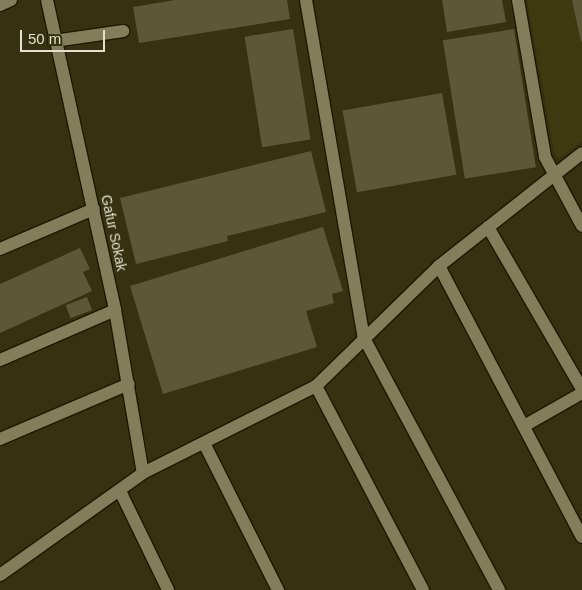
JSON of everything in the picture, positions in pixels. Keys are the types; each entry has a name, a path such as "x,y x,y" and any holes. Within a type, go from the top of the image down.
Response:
{"street":[{"path":"0,5 11,0"},
{"name":"Gafur Sokak","path":"47,0 54,41 94,209 115,310 143,474"},
{"path":"306,0 364,338 496,589"},
{"path":"518,0 545,157 553,177 582,226"},
{"path":"54,41 123,31"},
{"path":"0,575 143,474 316,386 439,266 582,153"},
{"path":"0,249 94,209"},
{"path":"488,227 582,389"},
{"path":"439,266 582,537"},
{"path":"0,360 115,310"},
{"path":"0,439 129,384"},
{"path":"316,386 423,590"},
{"path":"524,426 582,393"},
{"path":"204,443 278,590"},
{"path":"120,491 168,590"}],"shaded area":[{"path":"527,0 582,0 582,141 558,159 554,151"}],"building":[{"path":"175,0 287,0 290,19 139,43 133,7"},
{"path":"442,0 502,0 506,22 447,32"},
{"path":"572,0 582,0 582,42 581,42"},
{"path":"293,29 311,140 262,147 245,37"},
{"path":"514,29 536,167 465,179 443,40"},
{"path":"442,93 456,175 357,192 343,111"},
{"path":"311,151 326,212 227,236 228,241 136,264 120,198"},
{"path":"323,227 343,291 332,294 334,303 306,311 317,347 163,394 130,286"},
{"path":"80,248 90,269 83,272 92,291 0,333 0,284"},
{"path":"87,297 92,310 71,318 66,305"}]}
